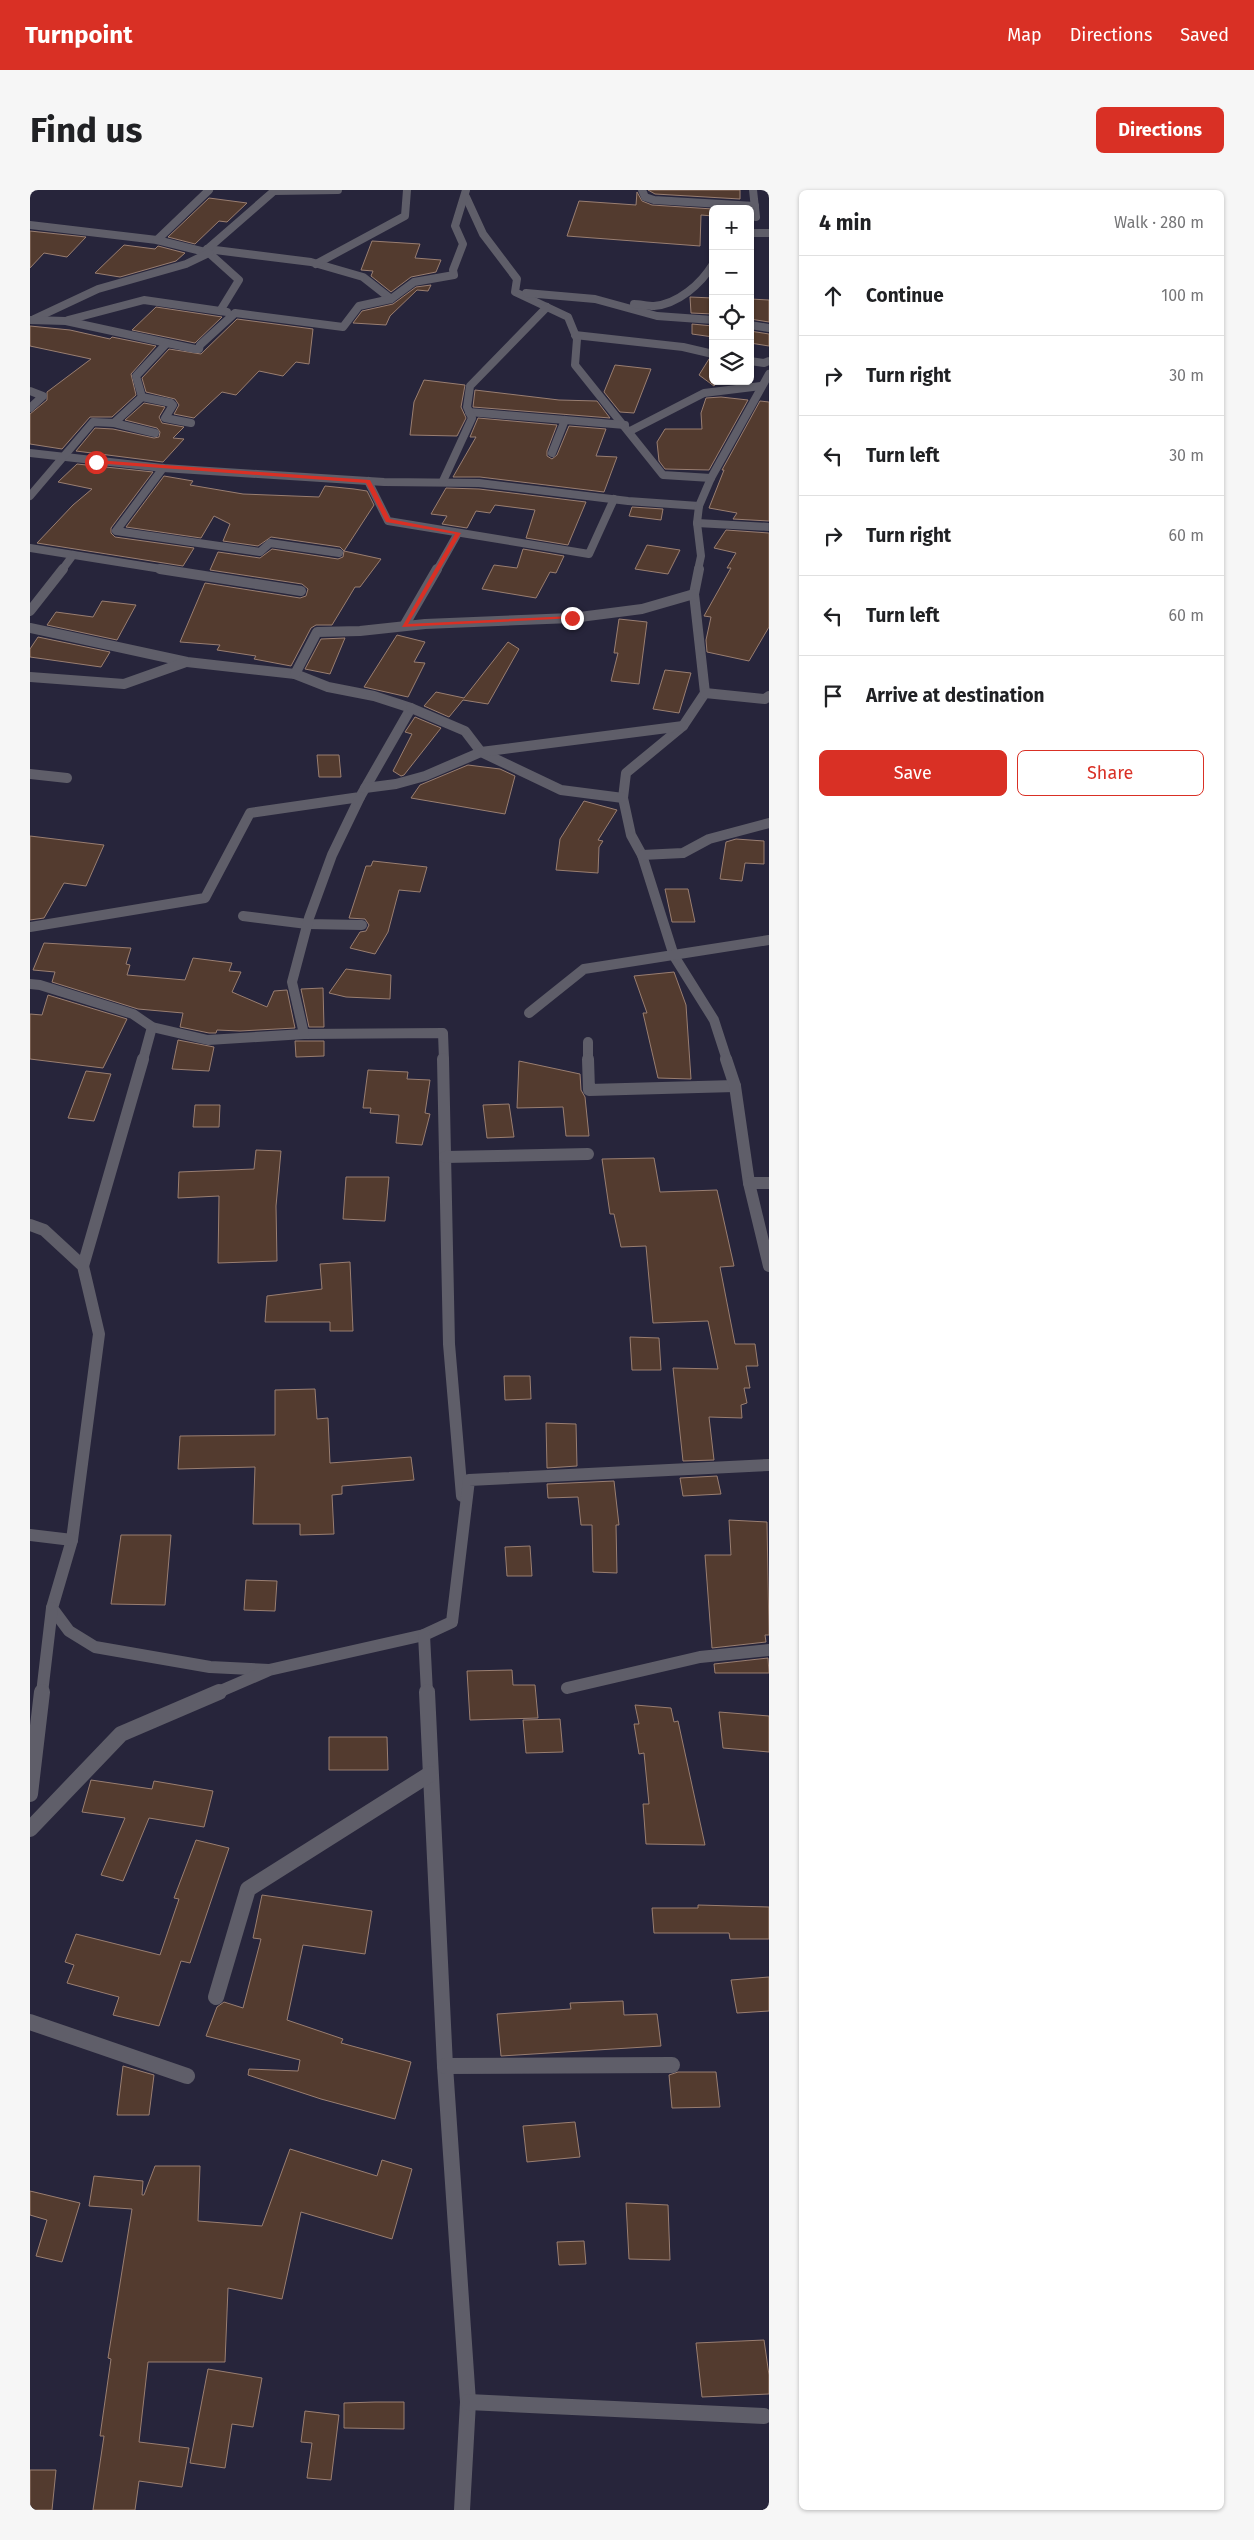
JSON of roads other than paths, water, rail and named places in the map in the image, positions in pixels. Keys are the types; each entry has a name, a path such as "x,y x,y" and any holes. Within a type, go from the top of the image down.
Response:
{"street":[{"path":"157,240 208,190"},
{"path":"31,320 98,289 186,264 207,251 274,191 338,190"},
{"path":"316,264 405,216 407,190"},
{"path":"642,190 645,197 654,200 755,206"},
{"path":"754,190 756,217"},
{"path":"466,193 483,234 517,279 515,292"},
{"path":"66,321 144,300 339,328 347,326 359,306 391,299 414,282 454,275 453,270 463,244 455,226 466,193"},
{"path":"31,227 157,240 207,251 316,264 363,277 391,299"},
{"path":"754,233 769,233"},
{"path":"207,251 239,280 220,311"},
{"path":"515,292 653,306 677,298 707,276 709,272"},
{"path":"515,292 568,317 577,340 575,365 628,428 663,475 711,478"},
{"path":"601,301 657,316 709,320"},
{"path":"443,481 472,418 467,407 470,386 547,307"},
{"path":"31,320 66,321 166,344 199,349 200,345 234,313"},
{"path":"754,326 769,328"},
{"path":"575,335 683,347 709,353"},
{"path":"142,397 136,376 166,344"},
{"path":"754,362 764,363 769,361"},
{"path":"769,374 711,478 699,506 697,523 701,556 694,594 705,693 683,726 626,773 623,798 631,835 642,855 674,956 714,1020 735,1086 749,1183 769,1266"},
{"path":"469,412 565,420 628,428 704,393 762,386"},
{"path":"30,391 43,396 30,408"},
{"path":"142,397 171,403 173,405 165,418 191,423"},
{"path":"114,423 142,397"},
{"path":"552,453 565,420"},
{"path":"30,496 93,422 114,423 155,432"},
{"path":"30,453 163,468 368,481 443,481 699,506"},
{"path":"163,468 116,531 260,552 270,543 339,553"},
{"path":"368,481 388,521 589,554 614,499"},
{"path":"697,523 769,527"},
{"path":"404,626 458,533"},
{"path":"30,548 301,591"},
{"path":"30,611 73,555"},
{"path":"295,674 317,632 572,618 620,612 694,594"},
{"path":"30,628 187,662 295,674 328,687 374,696 411,708 465,731 481,752 561,790 623,798"},
{"path":"30,677 124,684 187,662"},
{"path":"705,693 765,699 769,696"},
{"path":"304,1034 292,982 307,924 332,855 363,793 411,708"},
{"path":"30,927 205,898 250,813 363,793 455,766 481,752 683,726"},
{"path":"30,774 67,778"},
{"path":"642,855 683,853 709,839 769,824"},
{"path":"243,916 307,924 362,925"},
{"path":"529,1013 584,969 769,940"},
{"path":"30,984 40,985 133,1014 152,1027 208,1040 304,1034 443,1033 449,1344 463,1516"},
{"path":"30,1794 52,1608 72,1540 99,1334 83,1266 152,1027"},
{"path":"588,1042 589,1090 735,1086"},
{"path":"445,1157 588,1154"},
{"path":"749,1183 769,1182"},
{"path":"30,1225 44,1230 83,1266"},
{"path":"30,1829 121,1734 270,1670 424,1635 452,1622 463,1516 469,1480 769,1465"},
{"path":"30,1535 72,1540"},
{"path":"52,1608 68,1631 95,1647 210,1667 270,1670"},
{"path":"424,1635 445,2066 468,2402 462,2510"},
{"path":"567,1688 700,1657 769,1650"},
{"path":"216,1997 248,1889 430,1774"},
{"path":"30,2022 187,2076"},
{"path":"445,2066 672,2065"},
{"path":"468,2402 764,2416"}]}
